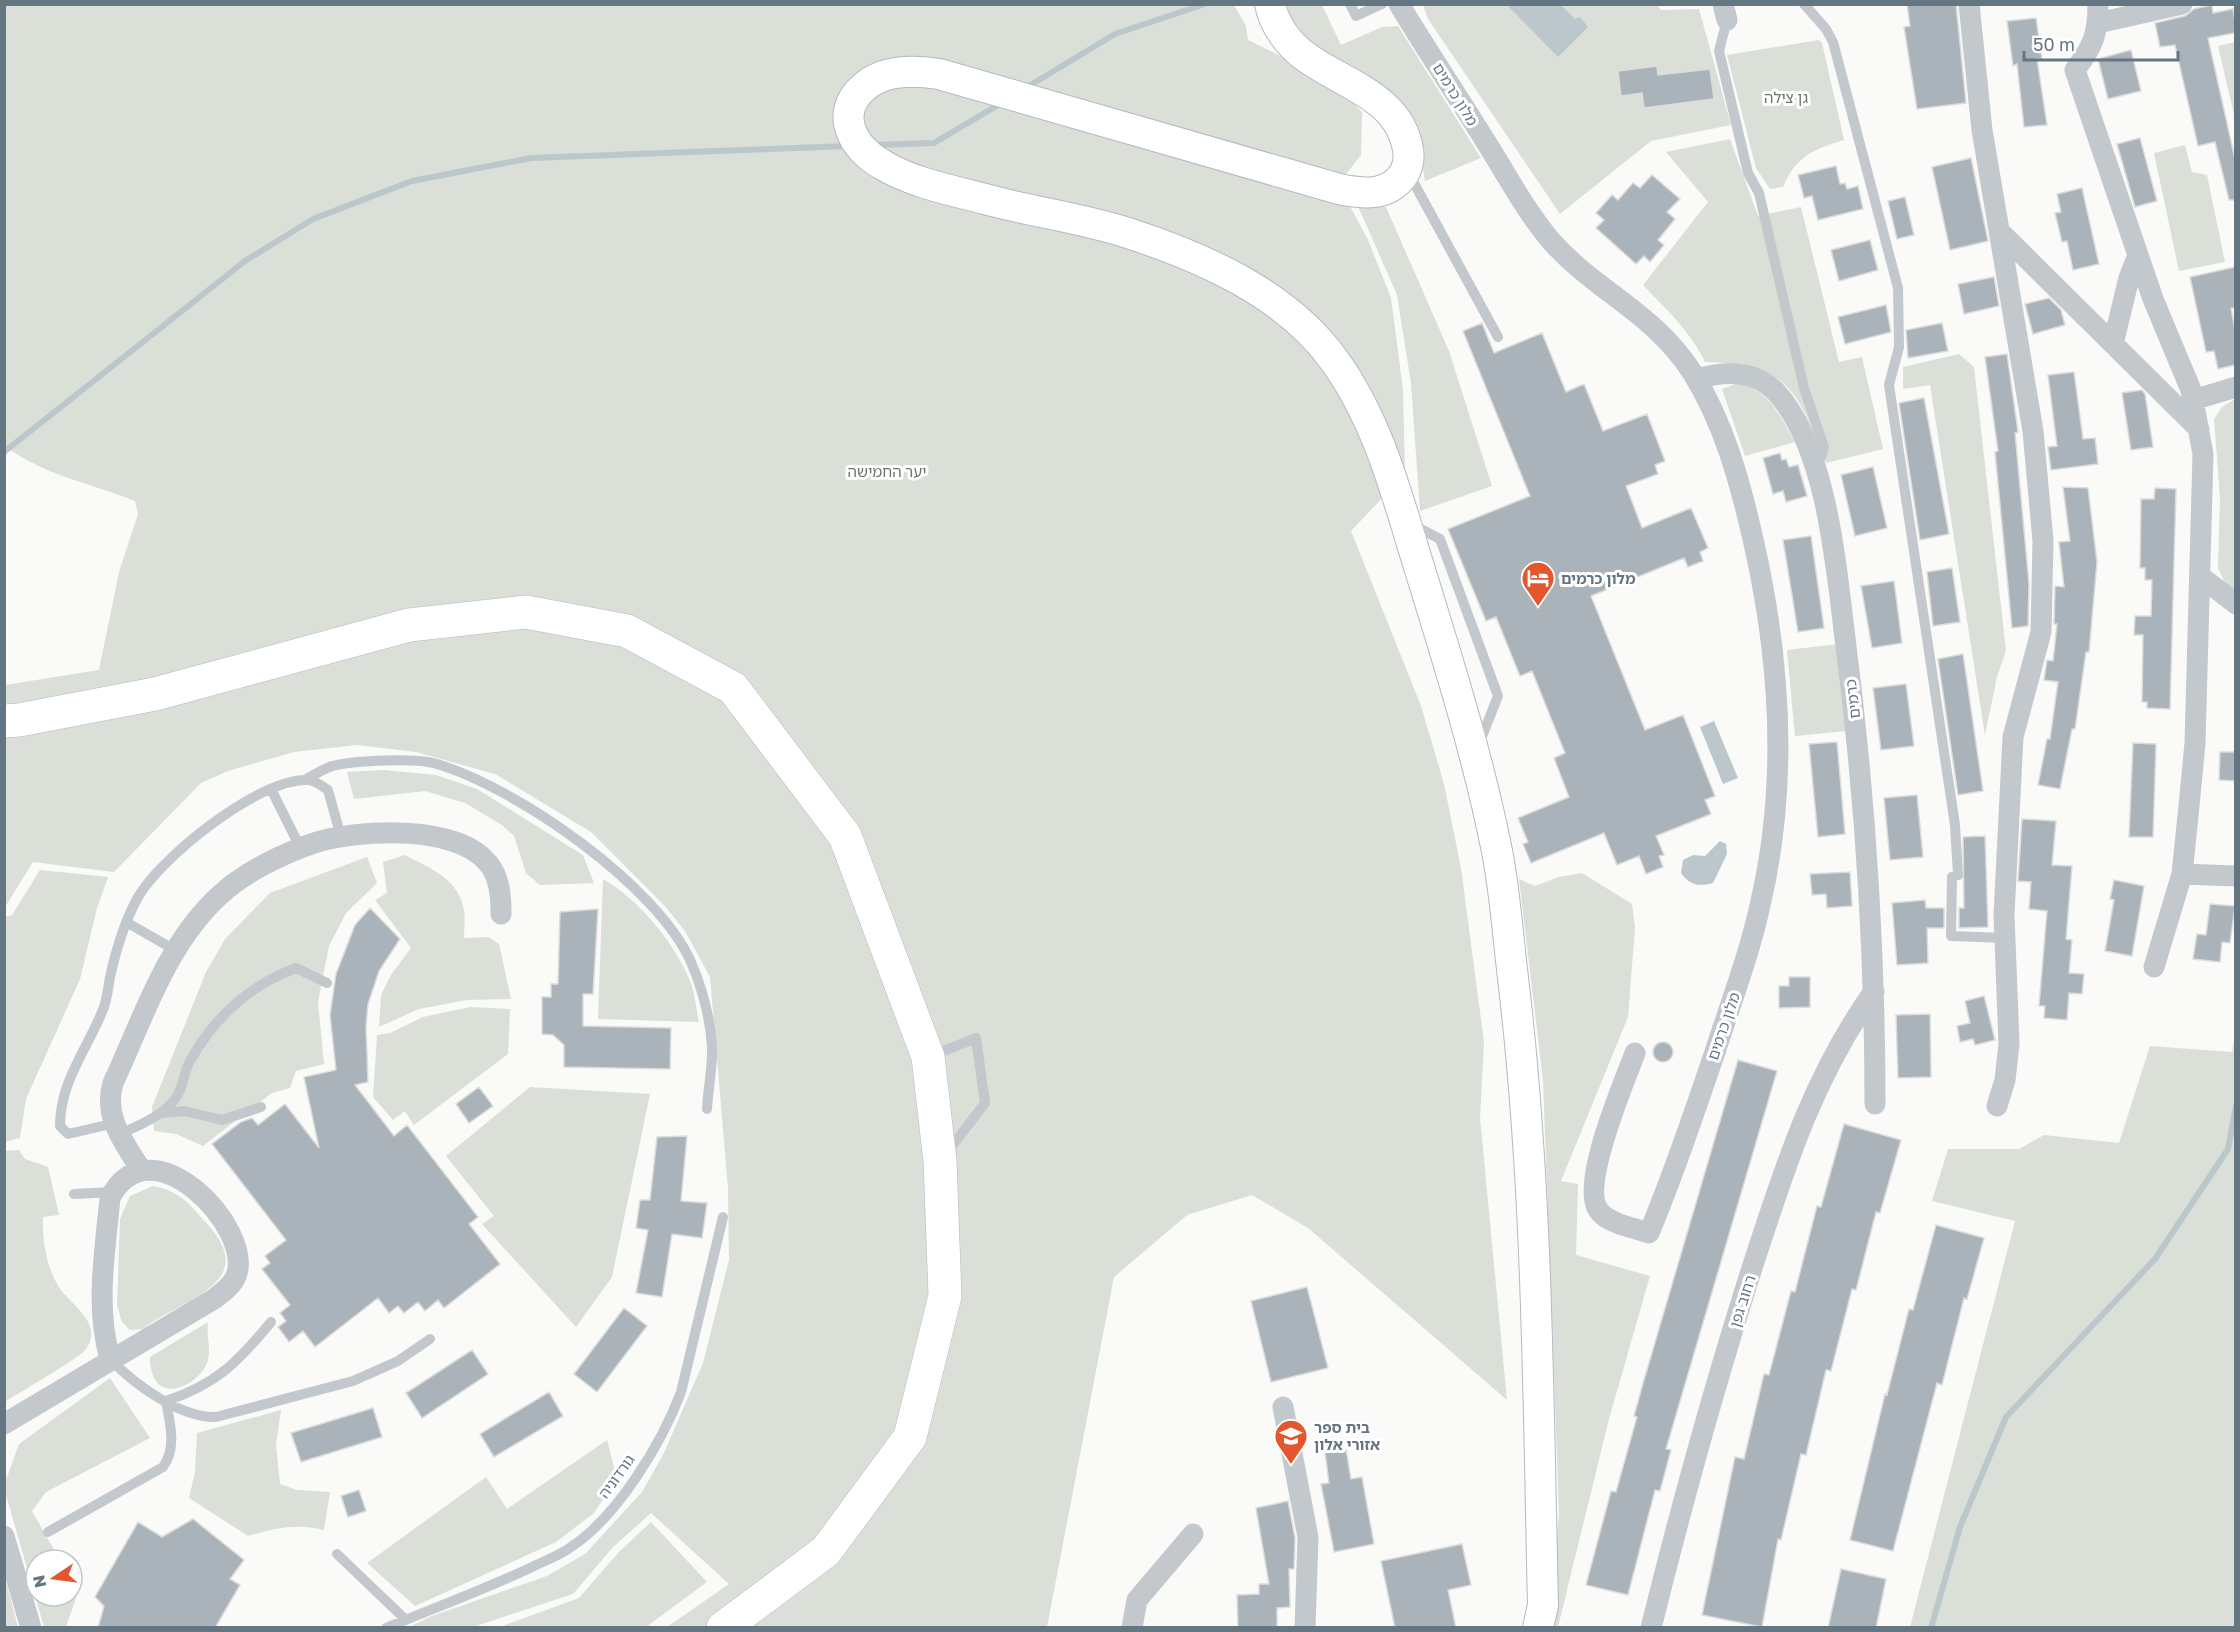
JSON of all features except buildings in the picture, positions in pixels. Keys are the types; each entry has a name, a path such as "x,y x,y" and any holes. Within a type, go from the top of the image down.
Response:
{"main road":[{"path":"1270,4 1278,26 1305,56 1370,94 1388,109 1400,125 1409,155 1407,168 1400,180 1390,188 1376,193 1349,191 921,71 890,74 870,82 854,97 848,117 851,135 856,143 870,157 888,168 976,197 1125,232 1185,254 1243,282 1290,314 1331,355 1363,404 1387,465 1475,755 1498,856 1523,1072 1534,1228 1543,1605 1538,1628"},
{"path":"4,721 155,694 409,625 526,612 627,631 733,688 845,836 928,1057 940,1161 945,1296 910,1437 826,1551 723,1628"}],"street":[{"name":"מלון כרמים","path":"1399,4 1410,14 1545,234 1580,269 1654,325 1696,379 1713,411 1730,454 1761,576 1775,676 1777,788 1767,872 1748,952 1684,1144 1649,1233 1604,1217 1593,1197 1597,1161 1635,1053"},
{"path":"1969,4 1982,130 2033,430 2043,541 2041,632 2013,737 2004,915 2009,1044 2005,1080 1997,1106"},
{"path":"2154,967 2182,874 2195,743 2203,454 2193,400 2138,255 2075,70 2094,44 2098,14 2182,4"},
{"path":"1999,231 2199,429"},
{"path":"2113,344 2129,278 2138,255"},
{"name":"כרמים","path":"1696,379 1738,373 1754,377 1769,386 1796,423 1812,461 1833,550 1853,702 1867,847 1874,991 1875,1104"},
{"path":"2193,400 2235,387"},
{"path":"2200,576 2235,604"},
{"path":"141,1170 118,1128 108,1100 113,1083 175,950 193,923 221,894 252,873 315,843 341,837 382,833 423,835 456,842 488,862 501,894 501,914"},
{"path":"2182,874 2235,876"},
{"name":"רחוב גפן","path":"1651,1628 1691,1469 1782,1178 1807,1108 1825,1069 1848,1029 1874,991"},
{"path":"4,1424 214,1299 228,1288 238,1269 237,1246 230,1229 196,1189 179,1177 141,1170 127,1175 110,1198 102,1290 104,1335 110,1359"},
{"path":"1283,1407 1308,1538 1305,1628"},
{"path":"1132,1628 1137,1600 1193,1534"},
{"path":"4,1536 31,1628"}],"lane":[{"path":"1350,4 1356,16 1382,4"},
{"path":"1804,4 1826,29 1833,42 1898,288 1899,347 1889,385 1955,825 1958,874 1952,877 1951,936 2006,938"},
{"path":"1725,12 1719,51 1748,173 1759,193 1804,388 1824,447 1821,457 1812,461"},
{"path":"1407,168 1498,337"},
{"path":"305,780 332,766 374,761 436,764 486,785 546,820 618,871 665,922 690,960 704,996 712,1047 707,1109"},
{"path":"261,1107 222,1120 184,1111 161,1113 118,1128 68,1134 60,1126 60,1108 67,1082 103,1010 126,922 138,897 164,862 190,840 257,795 292,781 311,780 328,790 341,837"},
{"path":"271,789 301,849"},
{"path":"126,922 175,950"},
{"path":"161,1113 181,1089 189,1062 216,1022 247,993 273,977 296,968 327,983"},
{"path":"928,1057 976,1038 985,1103 967,1130 940,1161"},
{"path":"74,1194 113,1192"},
{"name":"גורדוניה","path":"386,1628 508,1578 569,1549 595,1529 622,1496 674,1413 723,1217"},
{"path":"166,1401 184,1395 229,1370 271,1322"},
{"path":"110,1359 135,1382 186,1412 203,1418 216,1417 353,1381 398,1361 430,1339"},
{"path":"48,1532 163,1467 170,1458 172,1446 166,1401"},
{"path":"338,1554 406,1620"}],"green space":[{"path":"1656,4 1661,10 1699,9 1731,125 1651,141 1560,214 1428,19 1423,5"},
{"name":"יער החמישה","path":"5,5 1234,5 1246,26 1248,40 1334,82 1362,112 1361,155 1342,179 1345,197 1368,240 1391,298 1403,390 1405,474 1351,531 1421,706 1444,784 1461,868 1484,1042 1480,1118 1507,1400 1308,1228 1252,1195 1187,1215 1114,1277 1047,1627 667,1627 729,1584 651,1513 613,1547 573,1594 473,1627 409,1627 432,1616 547,1576 585,1554 642,1492 663,1455 703,1363 729,1260 728,1188 710,977 685,931 664,905 591,832 495,774 416,752 357,745 294,752 228,771 201,783 114,872 33,862 5,907 5,685 99,670 119,572 138,514 135,501 51,471 5,446"},
{"path":"1287,5 1322,5 1341,45 1382,27 1398,26 1481,158 1425,181 1419,129 1403,105 1386,90 1326,54 1309,41 1295,25"},
{"name":"גן צילה","path":"1819,40 1822,43 1844,140 1807,155 1788,176 1783,187 1770,189 1756,168 1727,55"},
{"path":"2236,42 2235,119 2218,46"},
{"path":"1730,139 1758,216 1801,207 1839,362 1862,357 1883,449 1826,463 1807,417 1798,400 1786,386 1773,376 1755,368 1705,362 1685,331 1643,285 1708,202 1666,152"},
{"path":"2185,145 2192,172 2207,175 2225,262 2179,271 2154,153"},
{"path":"1358,206 1386,207 1449,351 1492,486 1420,511 1411,383 1397,295"},
{"path":"1959,354 1974,367 2006,651 1997,677 1985,735 1930,385 1903,389 1903,367"},
{"path":"1738,383 1766,398 1779,414 1795,442 1745,456 1722,389"},
{"path":"2235,399 2235,596 2225,583 2218,568 2220,498 2214,419 2222,407"},
{"path":"1839,644 1847,731 1795,736 1787,650"},
{"path":"383,770 436,775 477,789 583,855 594,883 540,885 526,873 514,836 502,825 465,803 425,791 354,799 347,772"},
{"path":"405,855 440,874 454,888 464,910 464,938 488,937 499,944 511,999 467,1000 419,1009 379,1027 381,995 391,975 411,948 375,900 387,893 383,862"},
{"path":"367,857 377,883 346,913 329,946 318,1002 324,1064 296,1071 290,1088 272,1093 203,1146 176,1134 154,1131 152,1107 206,972 225,939 270,893"},
{"path":"40,870 108,877 97,908 80,979 26,1099 20,1138 5,1142 5,917 12,915"},
{"path":"1582,873 1632,904 1635,928 1628,1017 1561,1181 1578,1184 1576,1255 1650,1276 1609,1419 1558,1627 1550,1627 1559,1513 1543,1080 1519,879 1535,886 1559,877"},
{"path":"603,879 642,910 665,937 692,986 699,1022 598,1019"},
{"path":"470,1007 510,1009 508,1054 414,1125 405,1111 393,1120 373,1097 377,1035 390,1033 423,1017"},
{"path":"2235,1037 2235,1627 1910,1627 2015,1221 1932,1201 1948,1149 2019,1149 2044,1135 2119,1143 2150,1046 2232,1052"},
{"path":"530,1087 650,1094 612,1277 576,1327 482,1224 494,1216 446,1156"},
{"path":"19,1150 25,1159 48,1167 59,1215 43,1217 47,1260 57,1284 88,1322 91,1339 81,1353 5,1402 5,1151"},
{"path":"153,1186 178,1195 196,1211 222,1246 226,1262 220,1277 209,1289 143,1329 130,1330 122,1322 117,1305 120,1219 130,1196"},
{"path":"208,1322 209,1356 203,1370 187,1384 176,1388 167,1388 158,1383 152,1373 150,1357"},
{"path":"110,1378 150,1438 46,1492 32,1511 53,1548 24,1548 24,1558 6,1495 5,1483 19,1444"},
{"path":"281,1410 276,1445 280,1484 297,1490 330,1492 324,1530 286,1527 248,1536 189,1498 195,1472 197,1433"},
{"path":"607,1440 617,1478 594,1513 556,1542 415,1606 367,1563 486,1477 507,1509"},
{"path":"651,1522 707,1582 646,1627 500,1627 579,1598 618,1553"},
{"path":"5,1578 18,1627 5,1627"},
{"path":"39,1608 73,1608 66,1627 44,1627"}],"shaded area":[{"path":"1507,5 1561,5 1575,19 1580,17 1588,27 1558,57"},
{"path":"1714,721 1738,778 1723,784 1700,727"},
{"path":"1720,841 1726,844 1727,854 1713,883 1699,885 1688,880 1681,873 1683,860 1693,855 1705,856"}],"waterway":[{"path":"1024,89 1115,34 1205,4"},
{"path":"874,145 934,143 1003,102"},
{"path":"4,452 245,261 313,219 412,181 531,158 849,146"},
{"path":"1931,1628 1960,1527 2006,1417 2155,1259 2228,1149 2236,1106"}],"place":[{"name":"מלון כרמים","path":"1538,607"},
{"name":"בית ספר אזורי אלון","path":"1291,1465"}]}
